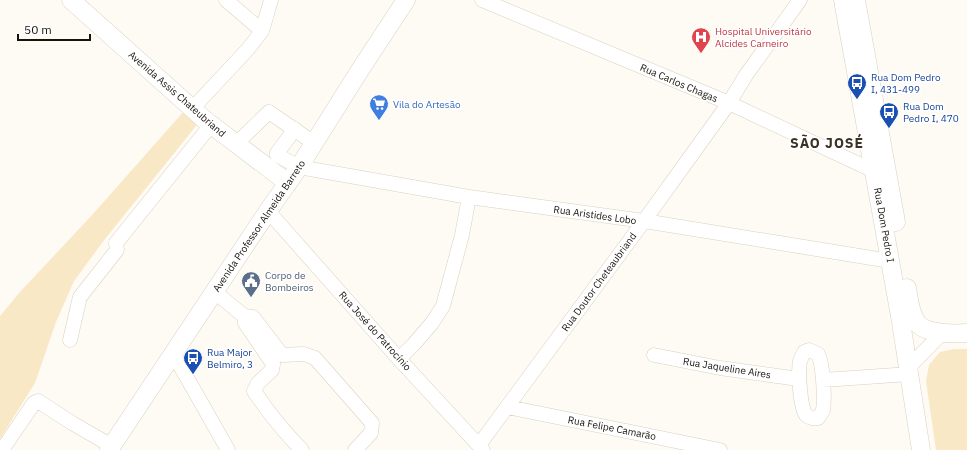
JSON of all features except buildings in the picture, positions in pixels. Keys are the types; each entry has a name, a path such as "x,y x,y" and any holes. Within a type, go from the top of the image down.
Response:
{"main road":[{"name":"Avenida Assis Chateubriand","path":"71,0 192,109 288,183"},
{"name":"Avenida Professor Almeida Barreto","path":"111,448 268,211 299,167 406,0"},
{"name":"Rua Dom Pedro I","path":"843,0 910,371 922,450"},
{"path":"856,0 911,308 919,326 928,330 942,333 967,333"}],"street":[{"path":"226,0 262,31"},
{"path":"192,109 248,49 262,31 271,0"},
{"name":"Rua Carlos Chagas","path":"482,0 729,104 874,171"},
{"name":"Rua Doutor Cheteaubriand","path":"481,448 508,407 729,104 746,75 800,0"},
{"path":"236,144 269,112 296,129 314,143"},
{"path":"70,340 80,296 117,250 116,243 211,125"},
{"name":"Rua Aristides Lobo","path":"296,129 277,155 299,167 469,197 644,221 890,261"},
{"path":"399,358 414,344 432,323 443,306 462,235 469,197"},
{"name":"Rua José do Patrocínio","path":"268,211 481,448"},
{"path":"215,292 244,316 253,317 282,355 304,354 315,358 372,423 371,434 355,450"},
{"path":"244,316 245,323 273,364 272,370 258,383 254,391 287,435 302,450"},
{"path":"823,380 910,371 942,333"},
{"path":"809,350 818,354 823,380 823,410 818,418 810,418 806,415 803,409 799,379 800,362 804,352 809,350"},
{"path":"174,355 228,450"},
{"name":"Rua Jaqueline Aires","path":"654,355 720,368 799,379"},
{"path":"2,450 34,403 38,401 111,448"},
{"name":"Rua Felipe Camarão","path":"508,407 717,450"}],"shaded area":[{"path":"185,110 200,121 105,239 74,281 56,322 35,383 0,439 0,316"},
{"path":"954,349 967,349 967,450 936,450 926,381 929,365 940,352"}],"place":[{"name":"Hospital Universitário Alcides Carneiro","path":"701,54"},
{"name":"Rua Dom Pedro I, 431-499","path":"857,100"},
{"name":"Vila do Artesão","path":"379,121"},
{"name":"Rua Dom Pedro I, 470","path":"889,129"},
{"name":"Corpo de Bombeiros","path":"251,298"},
{"name":"Rua Major Belmiro, 3","path":"193,375"}],"district":[{"name":"SÃO JOSÉ","path":"827,143"}]}
